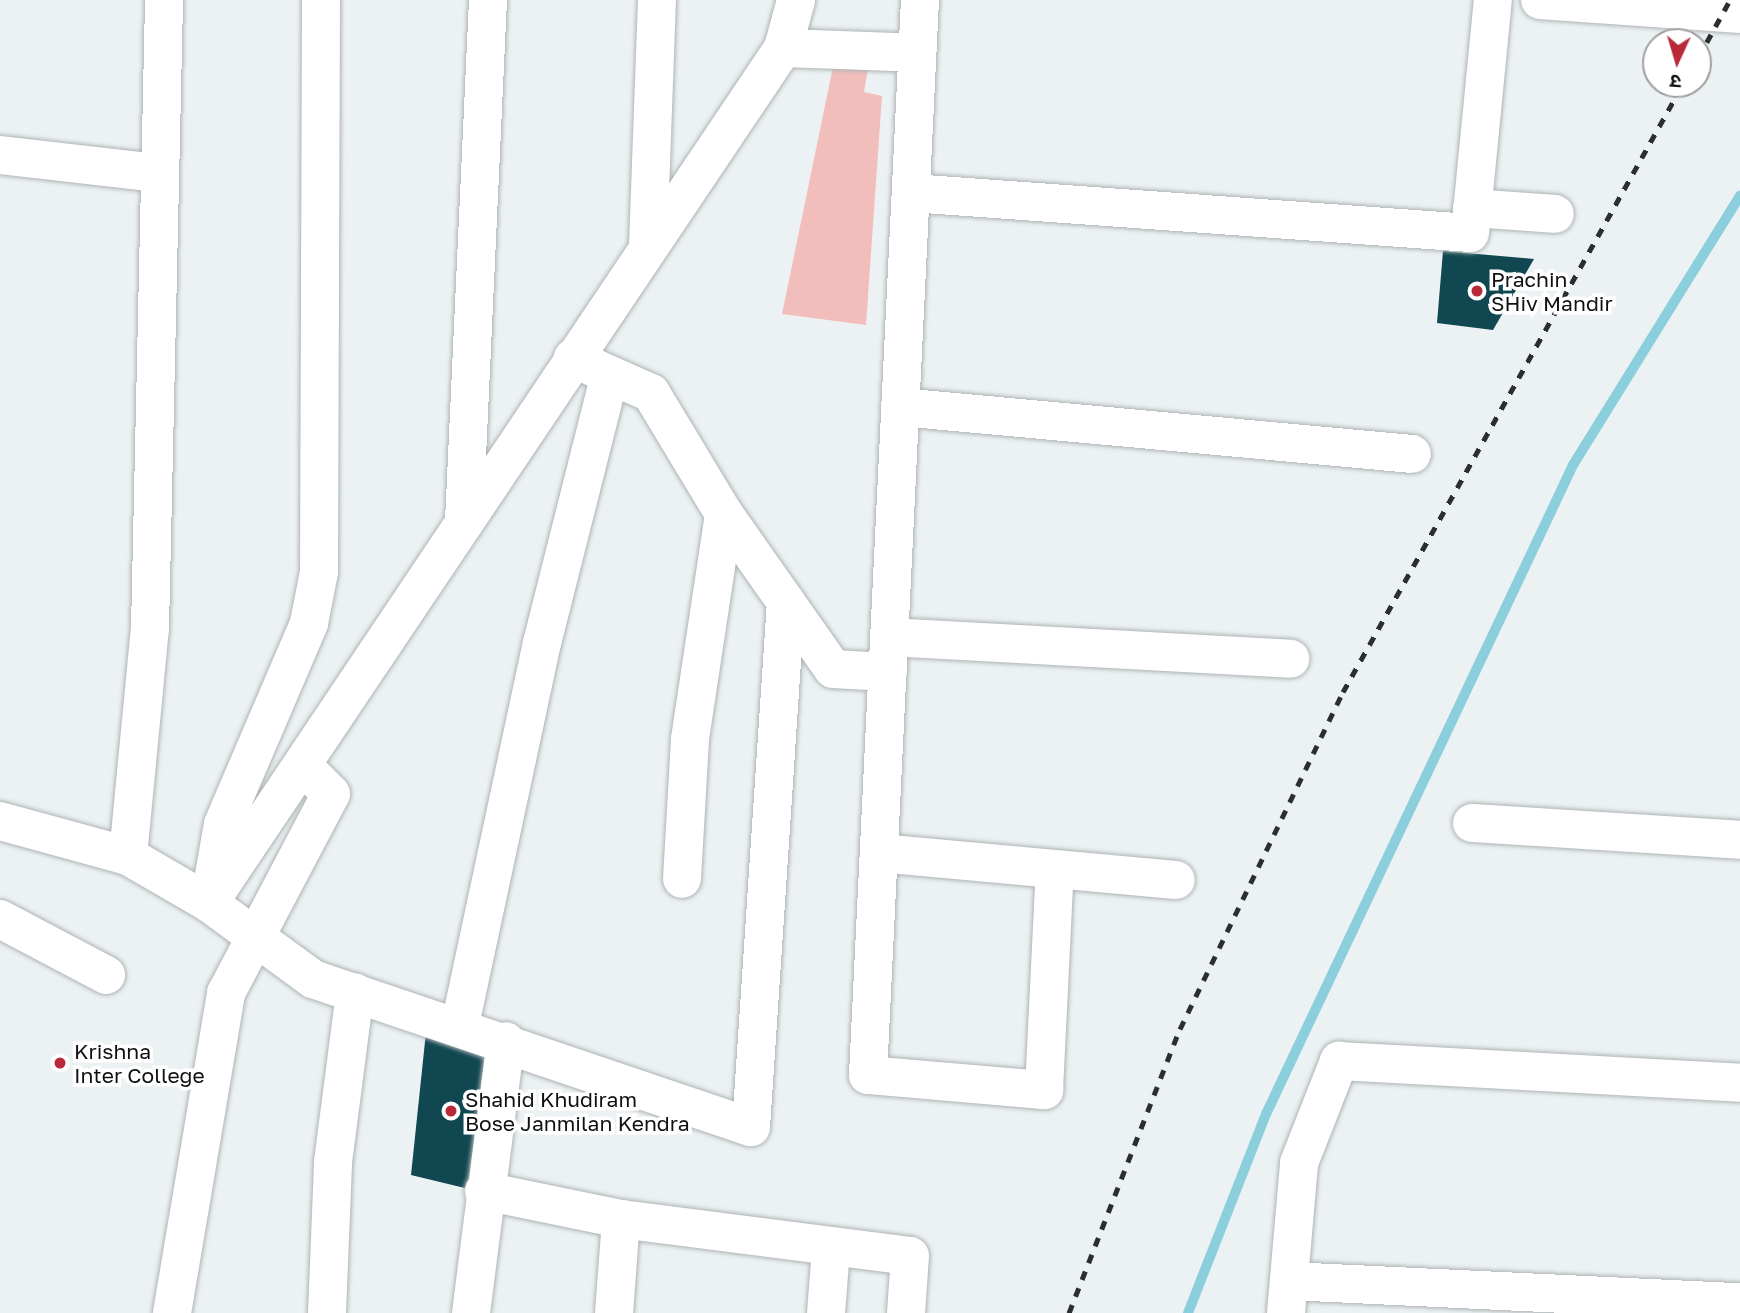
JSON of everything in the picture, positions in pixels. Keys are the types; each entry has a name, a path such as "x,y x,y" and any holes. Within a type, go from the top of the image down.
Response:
{"street":[{"path":"128,856 150,629 164,0"},
{"path":"209,903 223,824 309,623 319,572 321,0"},
{"path":"464,524 488,0"},
{"path":"648,246 657,0"},
{"path":"209,903 783,48 796,0"},
{"path":"920,0 868,1075 1044,1090 1055,869"},
{"path":"911,193 1470,233 1493,0"},
{"path":"1540,0 1740,14"},
{"path":"783,48 917,53"},
{"path":"0,155 159,173"},
{"path":"1472,208 1555,214"},
{"path":"573,358 651,393 724,514 833,669 888,655 1290,659"},
{"path":"460,1025 542,643 610,375"},
{"path":"900,407 1412,454"},
{"path":"682,879 690,740 724,514"},
{"path":"0,821 128,856 209,903 313,979 460,1025 751,1127 786,602"},
{"path":"172,1313 226,993 253,935 301,859 331,794 302,765"},
{"path":"1472,822 1740,840"},
{"path":"879,853 1176,880"},
{"path":"0,919 106,975"},
{"path":"327,1313 333,1162 355,992"},
{"path":"471,1313 484,1191 506,1041"},
{"path":"1740,1083 1339,1062 1299,1163 1288,1297 1740,1302"},
{"path":"484,1191 621,1219 831,1250 910,1256 906,1313"},
{"path":"614,1313 621,1219"},
{"path":"826,1313 831,1250"}],"shaded area":[{"path":"835,57 869,62 864,92 882,96 866,325 782,314"}],"building":[{"name":"Prachin SHiv Mandir","path":"1443,251 1534,259 1493,330 1437,323"},
{"name":"Shahid Khudiram Bose Janmilan Kendra","path":"426,1032 492,1047 473,1190 411,1175"}],"waterway":[{"path":"1188,1313 1266,1114 1573,465 1740,196"}],"railway":[{"path":"1712,33 1730,0"},
{"path":"1069,1313 1180,1029 1343,692 1675,98"}],"place":[{"name":"Prachin SHiv Mandir","path":"1477,291"},
{"name":"Krishna Inter College","path":"60,1063"},
{"name":"Shahid Khudiram Bose Janmilan Kendra","path":"451,1111"}]}
